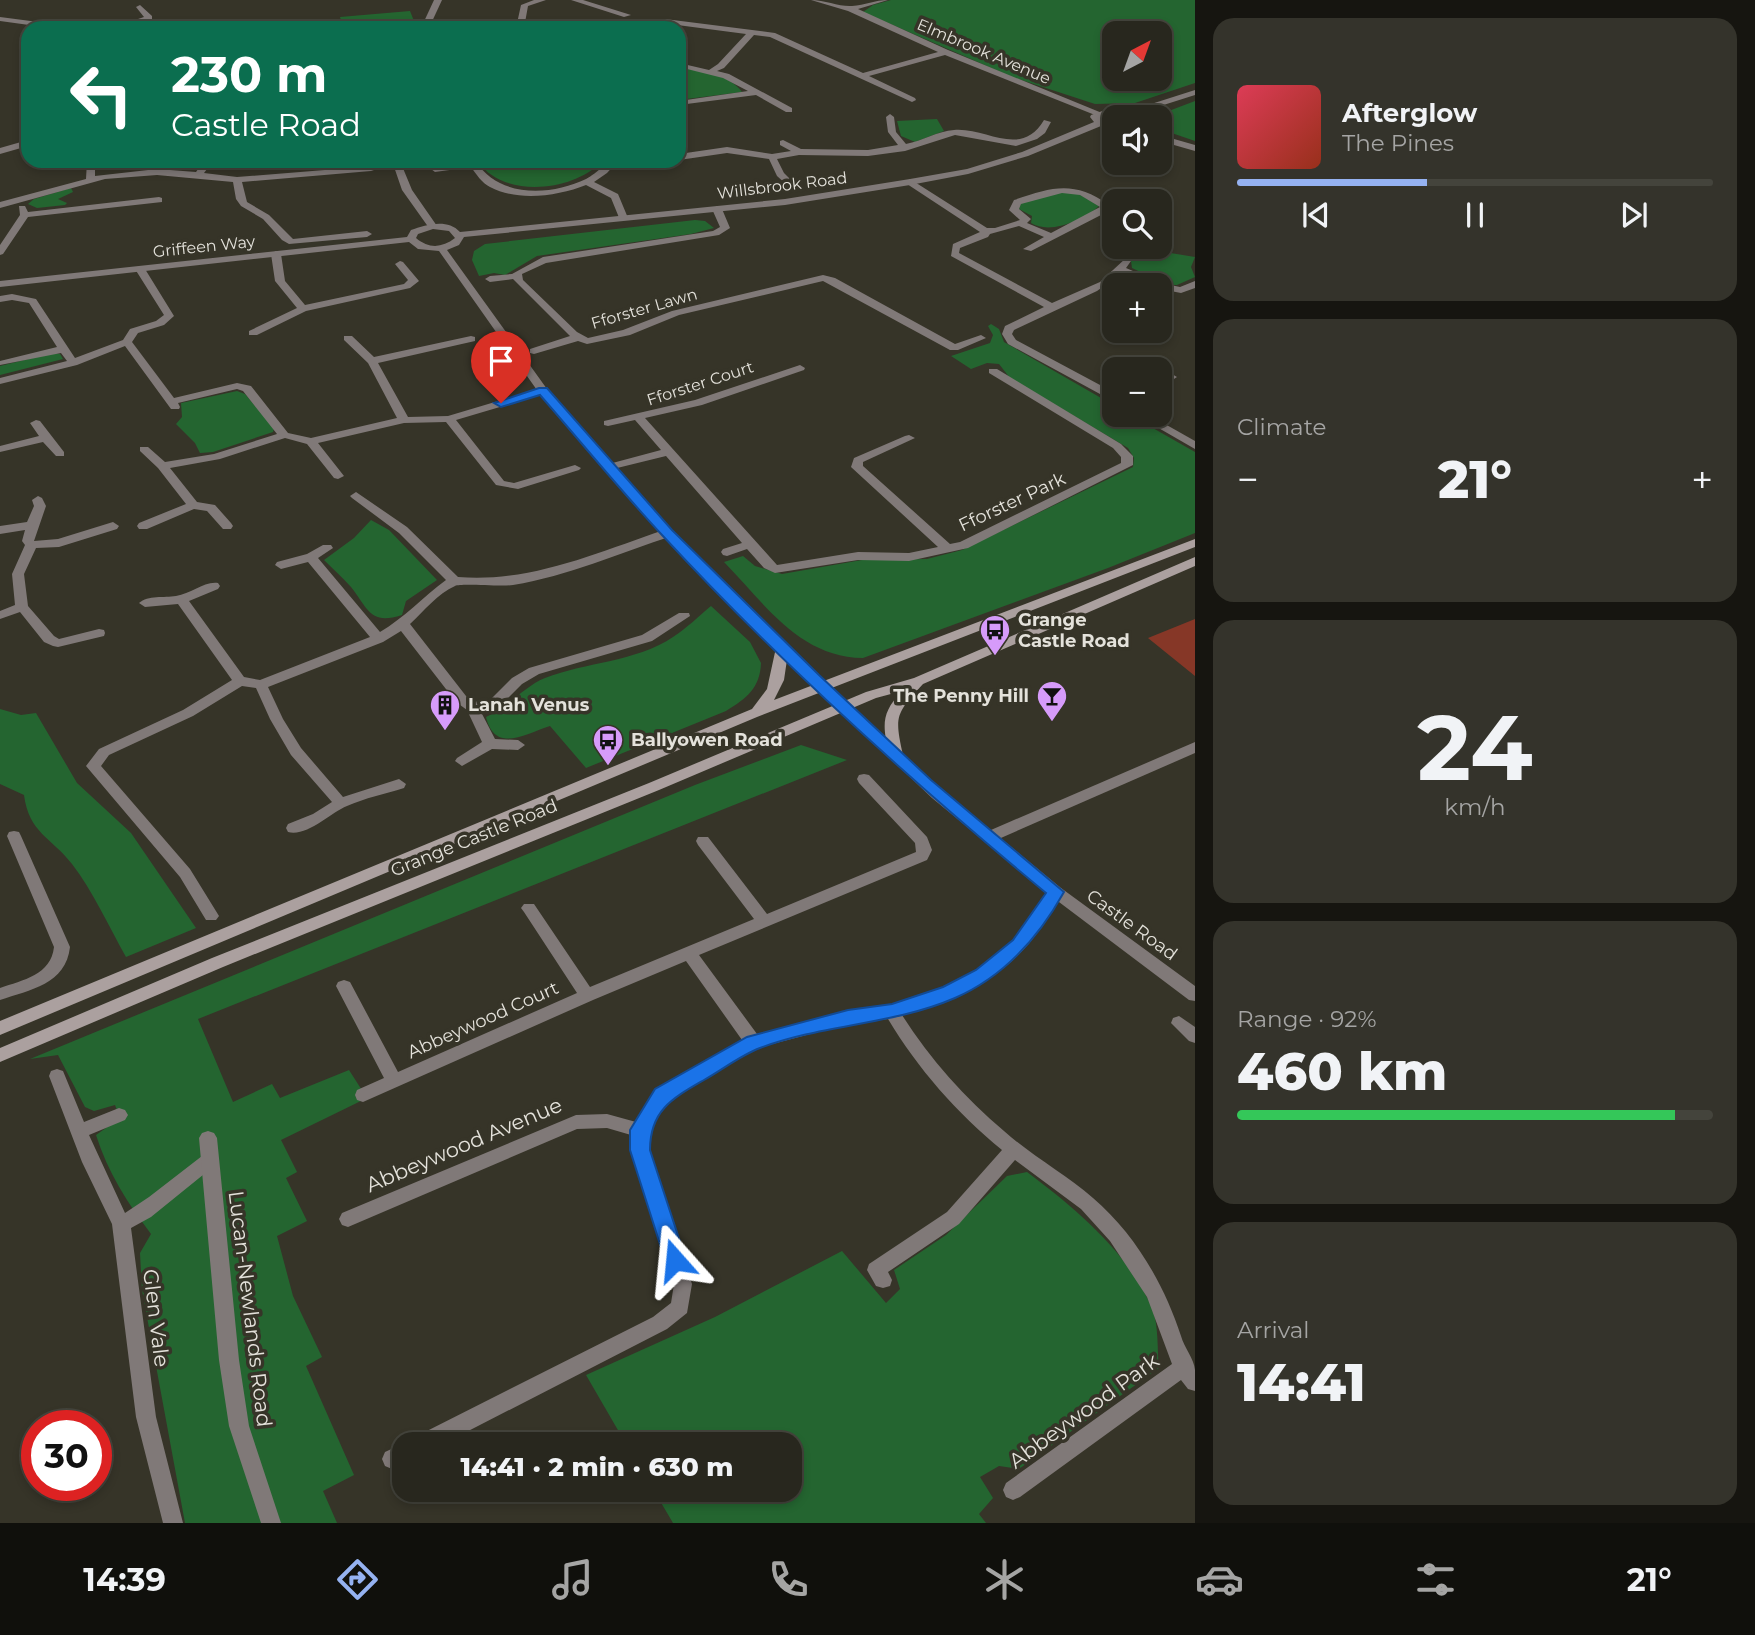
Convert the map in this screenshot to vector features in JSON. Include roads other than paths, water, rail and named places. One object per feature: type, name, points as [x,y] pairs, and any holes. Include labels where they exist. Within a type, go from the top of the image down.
[{"type":"main road","name":"Grange Castle Road","points":[[0,1028],[752,714],[1195,543]]},
{"type":"main road","name":"Grange Castle Road","points":[[0,1055],[164,982],[382,897],[844,707],[919,681],[1195,561]]},
{"type":"main road","points":[[752,714],[768,702],[780,672],[782,646]]},
{"type":"main road","points":[[896,755],[888,720],[895,704],[919,681]]},
{"type":"street","points":[[428,21],[438,0]]},
{"type":"street","points":[[522,21],[526,1],[542,0]]},
{"type":"street","points":[[575,0],[627,15]]},
{"type":"street","name":"Elmbrook Avenue","points":[[815,0],[855,11],[1099,118]]},
{"type":"street","points":[[855,11],[884,0]]},
{"type":"street","points":[[139,21],[149,18],[140,7]]},
{"type":"street","points":[[0,19],[21,22]]},
{"type":"street","points":[[686,24],[783,39],[912,100]]},
{"type":"street","points":[[712,71],[752,32]]},
{"type":"street","points":[[862,76],[945,52]]},
{"type":"street","points":[[686,66],[712,71],[789,110]]},
{"type":"street","points":[[1158,105],[1195,92]]},
{"type":"street","points":[[686,102],[755,93]]},
{"type":"street","points":[[890,117],[892,132],[905,148]]},
{"type":"street","name":"Willsbrook Road","points":[[459,234],[717,209],[910,182],[968,171],[1025,154],[1099,118]]},
{"type":"street","points":[[686,156],[727,150],[772,157],[799,152],[868,153],[905,148],[954,132],[1016,143],[1034,137],[1047,122]]},
{"type":"street","points":[[1172,141],[1195,148]]},
{"type":"street","points":[[783,143],[799,152]]},
{"type":"street","points":[[0,151],[21,145]]},
{"type":"street","points":[[772,157],[780,174],[795,189]]},
{"type":"street","points":[[90,179],[91,168]]},
{"type":"street","points":[[198,175],[204,168]]},
{"type":"street","points":[[0,205],[90,179],[157,172],[237,180],[371,168]]},
{"type":"street","points":[[399,168],[407,190],[432,226]]},
{"type":"street","points":[[435,169],[440,168]]},
{"type":"street","points":[[477,168],[491,184],[506,189],[547,190],[587,182],[605,168]]},
{"type":"street","points":[[237,180],[238,198],[245,207],[274,223],[285,240],[292,242],[367,234]]},
{"type":"street","points":[[587,182],[615,196],[623,218]]},
{"type":"street","points":[[910,182],[985,231],[996,231],[1027,219],[1014,210],[1017,202],[1059,188],[1076,190],[1105,207],[1028,249]]},
{"type":"street","points":[[70,198],[78,209]]},
{"type":"street","points":[[0,252],[25,215],[159,200]]},
{"type":"street","points":[[18,201],[25,215]]},
{"type":"street","points":[[490,279],[517,276],[529,265],[543,260],[716,233],[725,228],[717,209]]},
{"type":"street","points":[[1019,223],[1052,237]]},
{"type":"street","points":[[432,226],[446,227],[459,234],[454,244],[441,248],[425,248],[411,239],[418,229],[432,226]]},
{"type":"street","points":[[985,231],[985,235],[956,246],[954,254],[1052,307]]},
{"type":"street","name":"Griffeen Way","points":[[0,284],[411,239]]},
{"type":"street","name":"Castle Road","points":[[441,248],[543,391],[668,533],[782,646],[925,784],[1056,892],[1195,995]]},
{"type":"street","points":[[276,254],[281,281],[303,309]]},
{"type":"street","points":[[253,333],[303,309],[407,286],[414,281],[400,264]]},
{"type":"street","points":[[1114,273],[1124,266],[1136,273]]},
{"type":"street","points":[[0,381],[73,363],[127,342],[134,331],[160,323],[169,316],[140,269]]},
{"type":"street","name":"Fforster Lawn","points":[[517,276],[518,281],[579,337],[587,341],[603,340],[676,313],[823,278],[832,280],[954,348],[981,338]]},
{"type":"street","points":[[1102,282],[1086,293],[1009,328],[1007,334],[1012,342],[1102,391]]},
{"type":"street","points":[[1172,288],[1181,290],[1195,284]]},
{"type":"street","points":[[0,299],[12,297],[33,301],[73,363]]},
{"type":"street","points":[[534,351],[579,337]]},
{"type":"street","points":[[348,338],[372,361],[404,420]]},
{"type":"street","points":[[372,361],[471,339]]},
{"type":"street","points":[[127,342],[174,404],[237,386],[247,388],[284,435]]},
{"type":"street","points":[[4,363],[63,349]]},
{"type":"street","name":"Fforster Court","points":[[608,423],[639,418],[698,402],[800,368]]},
{"type":"street","name":"Fforster Park","points":[[639,418],[768,565],[783,569],[845,558],[909,557],[964,545],[1127,465],[1127,456],[1117,446],[993,371]]},
{"type":"street","points":[[162,466],[216,457],[284,435],[311,441],[404,420],[449,419],[543,391]]},
{"type":"street","points":[[449,419],[500,483],[514,487],[575,468]]},
{"type":"street","points":[[36,422],[60,454]]},
{"type":"street","points":[[1163,427],[1195,446]]},
{"type":"street","points":[[0,449],[46,438]]},
{"type":"street","points":[[909,438],[871,452],[858,460],[857,467],[948,549]]},
{"type":"street","points":[[311,441],[338,477]]},
{"type":"street","points":[[144,449],[162,466],[193,505]]},
{"type":"street","points":[[609,467],[668,452]]},
{"type":"street","points":[[356,496],[403,530],[454,581]]},
{"type":"street","points":[[31,545],[28,541],[40,506],[38,500]]},
{"type":"street","points":[[143,526],[193,505],[211,508],[227,526]]},
{"type":"street","points":[[0,530],[32,525]]},
{"type":"street","points":[[31,545],[59,543],[113,526]]},
{"type":"street","points":[[211,916],[185,873],[93,766],[104,752],[188,713],[240,681],[261,685],[378,639],[403,624],[435,594],[454,581],[512,581],[552,572],[668,533]]},
{"type":"street","points":[[727,552],[750,544]]},
{"type":"street","points":[[31,545],[18,574],[22,607],[49,639],[58,643],[99,633]]},
{"type":"street","points":[[281,565],[311,557],[327,548]]},
{"type":"street","points":[[311,557],[378,639]]},
{"type":"street","points":[[145,603],[181,600],[215,586]]},
{"type":"street","points":[[181,600],[240,681]]},
{"type":"street","points":[[0,615],[22,607]]},
{"type":"street","points":[[472,707],[495,703],[517,681],[534,671],[646,638],[684,616]]},
{"type":"street","points":[[403,624],[461,699],[472,707],[490,744]]},
{"type":"street","points":[[261,685],[267,701],[308,767],[334,793],[340,803]]},
{"type":"street","points":[[462,761],[490,744],[518,745]]},
{"type":"street","points":[[989,837],[1195,747]]},
{"type":"street","name":"Abbeywood Court","points":[[363,1095],[587,995],[922,856],[922,841],[864,779]]},
{"type":"street","points":[[293,828],[318,818],[340,803],[399,784]]},
{"type":"street","points":[[0,994],[53,973],[63,959],[62,947],[14,836]]},
{"type":"street","points":[[703,841],[765,923]]},
{"type":"street","points":[[446,1432],[660,1323],[680,1307],[682,1284],[640,1150],[640,1130],[661,1095],[753,1042],[848,1017],[892,1012],[949,993],[983,975],[1019,945],[1056,892]]},
{"type":"street","name":"Abbeywood Court","points":[[529,908],[587,995]]},
{"type":"street","points":[[690,954],[753,1042]]},
{"type":"street","name":"Abbeywood Court","points":[[344,986],[394,1080]]},
{"type":"street","points":[[892,1012],[932,1067],[1013,1150],[1070,1187],[1108,1224],[1139,1265],[1159,1300],[1188,1375]]},
{"type":"street","points":[[1179,1023],[1195,1036]]},
{"type":"street","name":"Glen Vale","points":[[57,1076],[121,1224],[146,1417],[173,1523]]},
{"type":"street","points":[[80,1131],[119,1115]]},
{"type":"street","name":"Abbeywood Avenue","points":[[348,1219],[576,1122],[607,1121],[640,1130]]},
{"type":"street","name":"Lucan-Newlands Road","points":[[208,1138],[208,1161],[239,1426],[271,1523]]},
{"type":"street","points":[[883,1280],[876,1270],[953,1218],[1013,1150]]},
{"type":"street","points":[[121,1224],[170,1194],[187,1174],[208,1161]]},
{"type":"street","name":"Abbeywood Park","points":[[1013,1490],[1188,1375]]},
{"type":"place","name":"Grange Castle Road","points":[[995,657]]},
{"type":"place","name":"The Penny Hill","points":[[1052,723]]},
{"type":"place","name":"Lanah Venus","points":[[445,732]]},
{"type":"place","name":"Ballyowen Road","points":[[608,767]]}]
